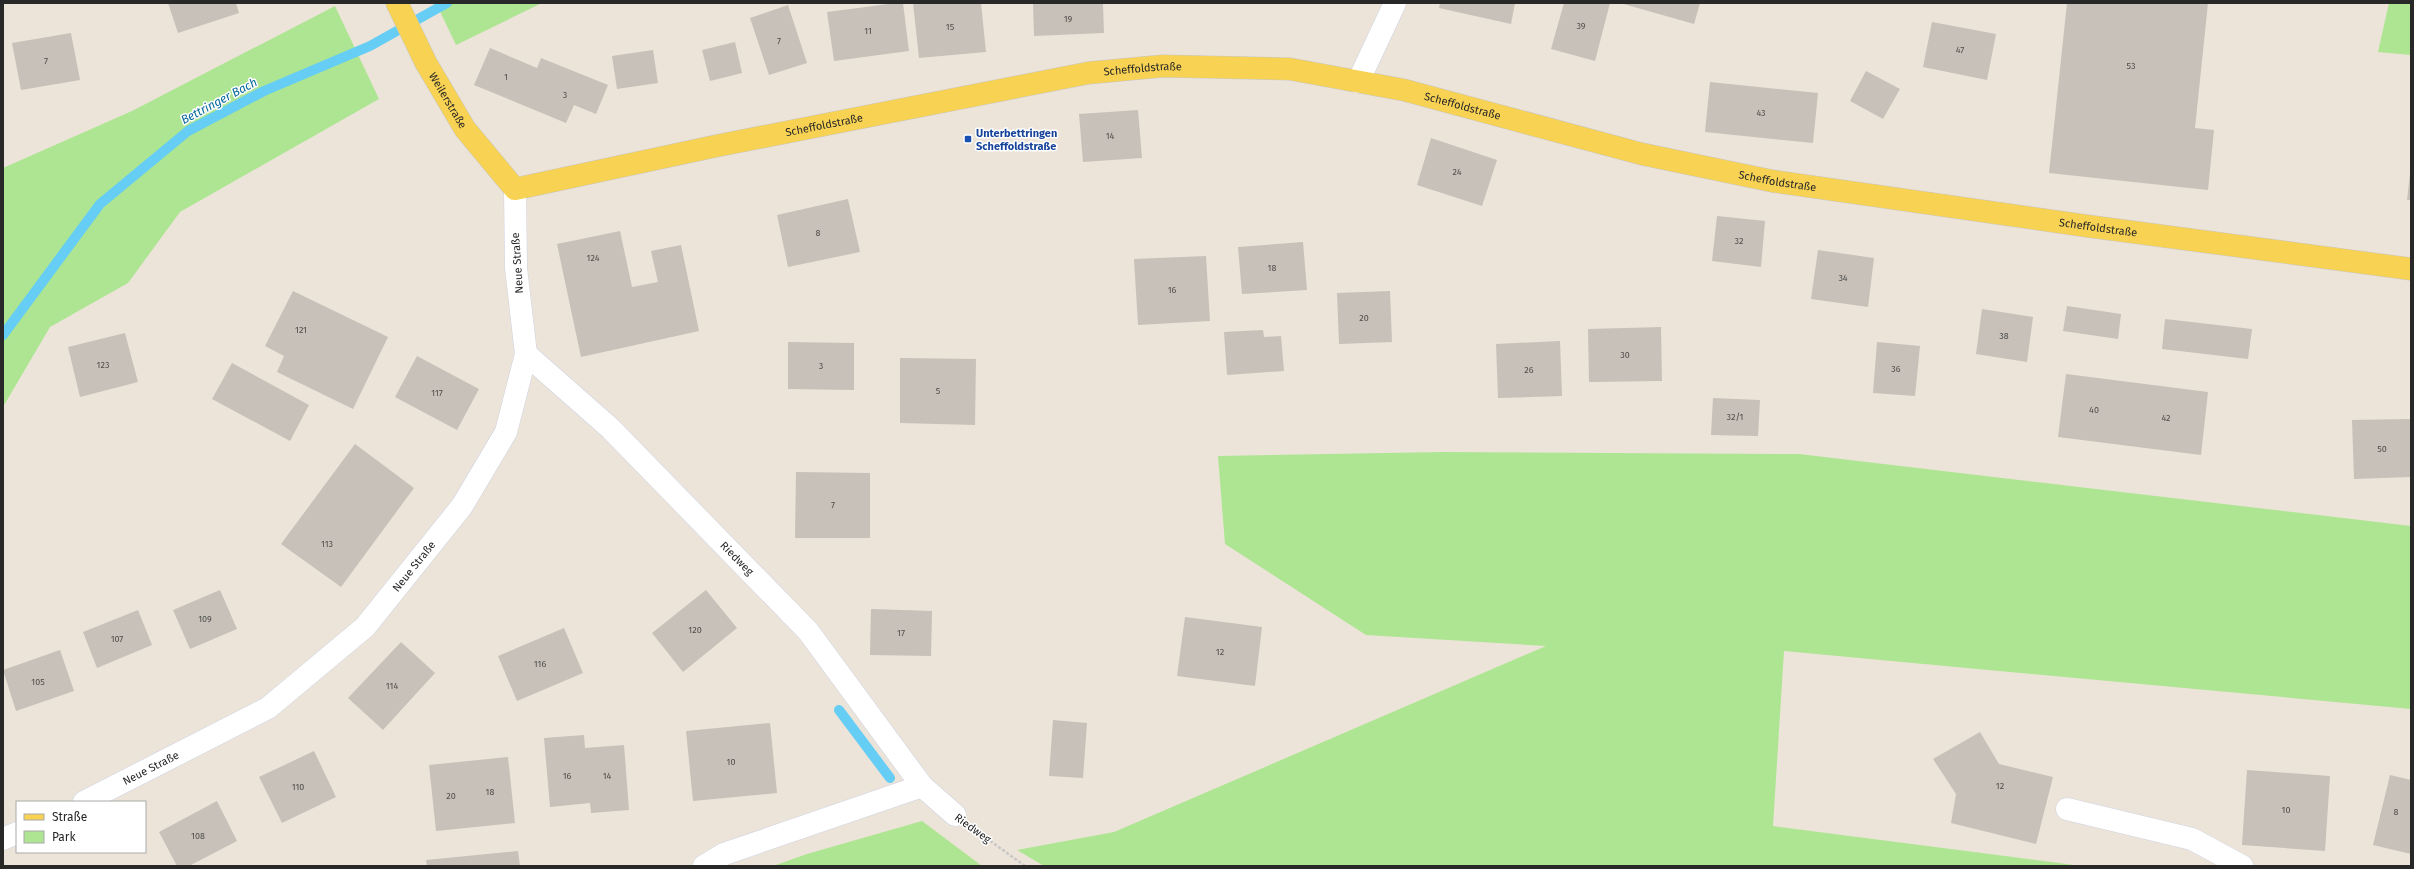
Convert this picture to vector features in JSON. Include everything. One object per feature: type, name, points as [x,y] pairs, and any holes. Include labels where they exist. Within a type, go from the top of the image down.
[{"type":"main road","name":"Weilerstraße","points":[[397,3],[426,63],[466,129],[514,189]]},
{"type":"main road","name":"Scheffoldstraße","points":[[514,189],[723,144],[1088,73],[1163,66],[1290,69],[1404,90],[1642,154],[1772,181],[2087,226],[2411,269]]},
{"type":"street","points":[[1358,82],[1395,3]]},
{"type":"street","name":"Neue Straße","points":[[86,801],[268,708],[365,626],[462,506],[506,432],[526,354],[516,268],[514,189]]},
{"type":"street","name":"Riedweg","points":[[526,354],[610,428],[808,631],[922,786],[955,815]]},
{"type":"street","points":[[704,866],[724,854],[922,786]]},
{"type":"street","points":[[2067,809],[2192,839],[2242,866]]},
{"type":"street","points":[[3,839],[16,833]]},
{"type":"path","name":"Riedweg","points":[[955,815],[1025,866]]},
{"type":"green space","points":[[436,3],[542,3],[456,45]]},
{"type":"green space","points":[[2389,3],[2411,3],[2411,55],[2378,52]]},
{"type":"green space","points":[[335,6],[379,99],[180,212],[128,283],[50,327],[3,407],[3,168],[132,111]]},
{"type":"green space","points":[[1443,452],[1799,454],[2411,526],[2411,709],[1784,651],[1773,826],[2082,866],[1044,866],[1017,850],[1114,832],[1546,646],[1366,635],[1225,544],[1218,456]]},
{"type":"green space","points":[[922,821],[982,866],[773,866],[807,854]]},
{"type":"building","points":[[168,3],[236,3],[239,13],[178,33]]},
{"type":"building","points":[[903,3],[909,51],[834,61],[827,12]]},
{"type":"building","points":[[913,3],[981,3],[986,52],[919,58]]},
{"type":"building","points":[[1033,3],[1103,4],[1104,33],[1034,36]]},
{"type":"building","points":[[1440,3],[1515,3],[1511,24],[1439,8]]},
{"type":"building","points":[[1564,3],[1610,3],[1595,61],[1551,49]]},
{"type":"building","points":[[1620,3],[1700,3],[1694,24]]},
{"type":"building","points":[[2067,3],[2208,3],[2195,128],[2214,130],[2208,190],[2049,173]]},
{"type":"building","points":[[788,5],[807,63],[769,75],[750,18]]},
{"type":"building","points":[[1932,22],[1996,34],[1987,80],[1923,67]]},
{"type":"building","points":[[71,33],[80,80],[21,90],[12,43]]},
{"type":"building","points":[[735,42],[742,73],[710,81],[702,50]]},
{"type":"building","points":[[490,48],[537,68],[541,58],[608,85],[596,114],[574,105],[566,123],[474,85]]},
{"type":"building","points":[[653,50],[658,83],[617,89],[612,56]]},
{"type":"building","points":[[1866,71],[1900,89],[1883,119],[1850,101]]},
{"type":"building","points":[[1710,82],[1818,93],[1813,143],[1705,132]]},
{"type":"building","points":[[1138,110],[1142,158],[1083,162],[1079,114]]},
{"type":"building","points":[[1431,138],[1497,160],[1482,206],[1417,185]]},
{"type":"building","points":[[2410,174],[2411,200],[2407,200]]},
{"type":"building","points":[[848,199],[860,252],[788,267],[777,215]]},
{"type":"building","points":[[1717,216],[1765,221],[1761,267],[1712,261]]},
{"type":"building","points":[[620,231],[632,287],[658,282],[651,251],[681,245],[699,331],[581,357],[557,244]]},
{"type":"building","points":[[1303,242],[1307,290],[1242,294],[1238,247]]},
{"type":"building","points":[[1818,250],[1874,258],[1868,307],[1811,299]]},
{"type":"building","points":[[1206,256],[1210,321],[1138,325],[1134,259]]},
{"type":"building","points":[[293,291],[388,337],[353,409],[277,372],[284,356],[265,346]]},
{"type":"building","points":[[1390,291],[1392,342],[1339,344],[1337,293]]},
{"type":"building","points":[[2067,306],[2121,314],[2118,339],[2063,331]]},
{"type":"building","points":[[1982,309],[2033,317],[2027,362],[1976,354]]},
{"type":"building","points":[[2165,319],[2252,329],[2248,359],[2162,349]]},
{"type":"building","points":[[1661,327],[1662,381],[1589,382],[1588,329]]},
{"type":"building","points":[[1263,330],[1264,337],[1281,336],[1284,371],[1227,375],[1224,332]]},
{"type":"building","points":[[125,333],[138,382],[80,397],[68,347]]},
{"type":"building","points":[[1560,341],[1562,396],[1498,398],[1496,344]]},
{"type":"building","points":[[788,342],[854,343],[854,390],[788,389]]},
{"type":"building","points":[[1877,342],[1920,346],[1915,396],[1873,393]]},
{"type":"building","points":[[417,356],[479,389],[457,430],[395,397]]},
{"type":"building","points":[[900,358],[976,359],[975,425],[900,423]]},
{"type":"building","points":[[232,363],[309,405],[290,441],[212,399]]},
{"type":"building","points":[[2066,374],[2208,392],[2201,455],[2058,437]]},
{"type":"building","points":[[1713,398],[1760,400],[1758,436],[1711,435]]},
{"type":"building","points":[[2411,419],[2411,477],[2354,479],[2352,420]]},
{"type":"building","points":[[355,444],[414,488],[341,587],[281,544]]},
{"type":"building","points":[[796,472],[870,473],[870,538],[795,538]]},
{"type":"building","points":[[220,590],[237,629],[190,649],[173,610]]},
{"type":"building","points":[[706,590],[737,628],[683,672],[652,633]]},
{"type":"building","points":[[871,609],[932,611],[931,656],[870,655]]},
{"type":"building","points":[[138,610],[152,645],[97,668],[83,632]]},
{"type":"building","points":[[1185,617],[1262,627],[1255,686],[1177,676]]},
{"type":"building","points":[[564,628],[583,673],[517,701],[498,656]]},
{"type":"building","points":[[401,642],[435,673],[383,730],[348,698]]},
{"type":"building","points":[[60,650],[74,691],[16,711],[3,670]]},
{"type":"building","points":[[1053,720],[1087,723],[1083,778],[1049,776]]},
{"type":"building","points":[[770,723],[777,793],[693,801],[686,731]]},
{"type":"building","points":[[1980,732],[1999,764],[2053,777],[2036,844],[1951,823],[1956,794],[1933,759]]},
{"type":"building","points":[[584,735],[585,748],[624,745],[629,810],[591,813],[590,803],[550,807],[544,738]]},
{"type":"building","points":[[314,751],[336,797],[282,823],[259,777]]},
{"type":"building","points":[[508,757],[515,823],[436,831],[429,765]]},
{"type":"building","points":[[2247,770],[2330,776],[2325,851],[2242,845]]},
{"type":"building","points":[[2390,775],[2411,780],[2411,854],[2373,845]]},
{"type":"building","points":[[217,801],[237,841],[189,866],[177,866],[159,832]]},
{"type":"building","points":[[518,851],[520,866],[427,866],[426,860]]},
{"type":"waterway","name":"Bettringer Bach","points":[[3,335],[100,204],[188,131],[264,91],[370,46],[447,3]]},
{"type":"waterway","points":[[839,710],[890,778]]},
{"type":"place","name":"Unterbettringen Scheffoldstraße","points":[[968,139]]}]
